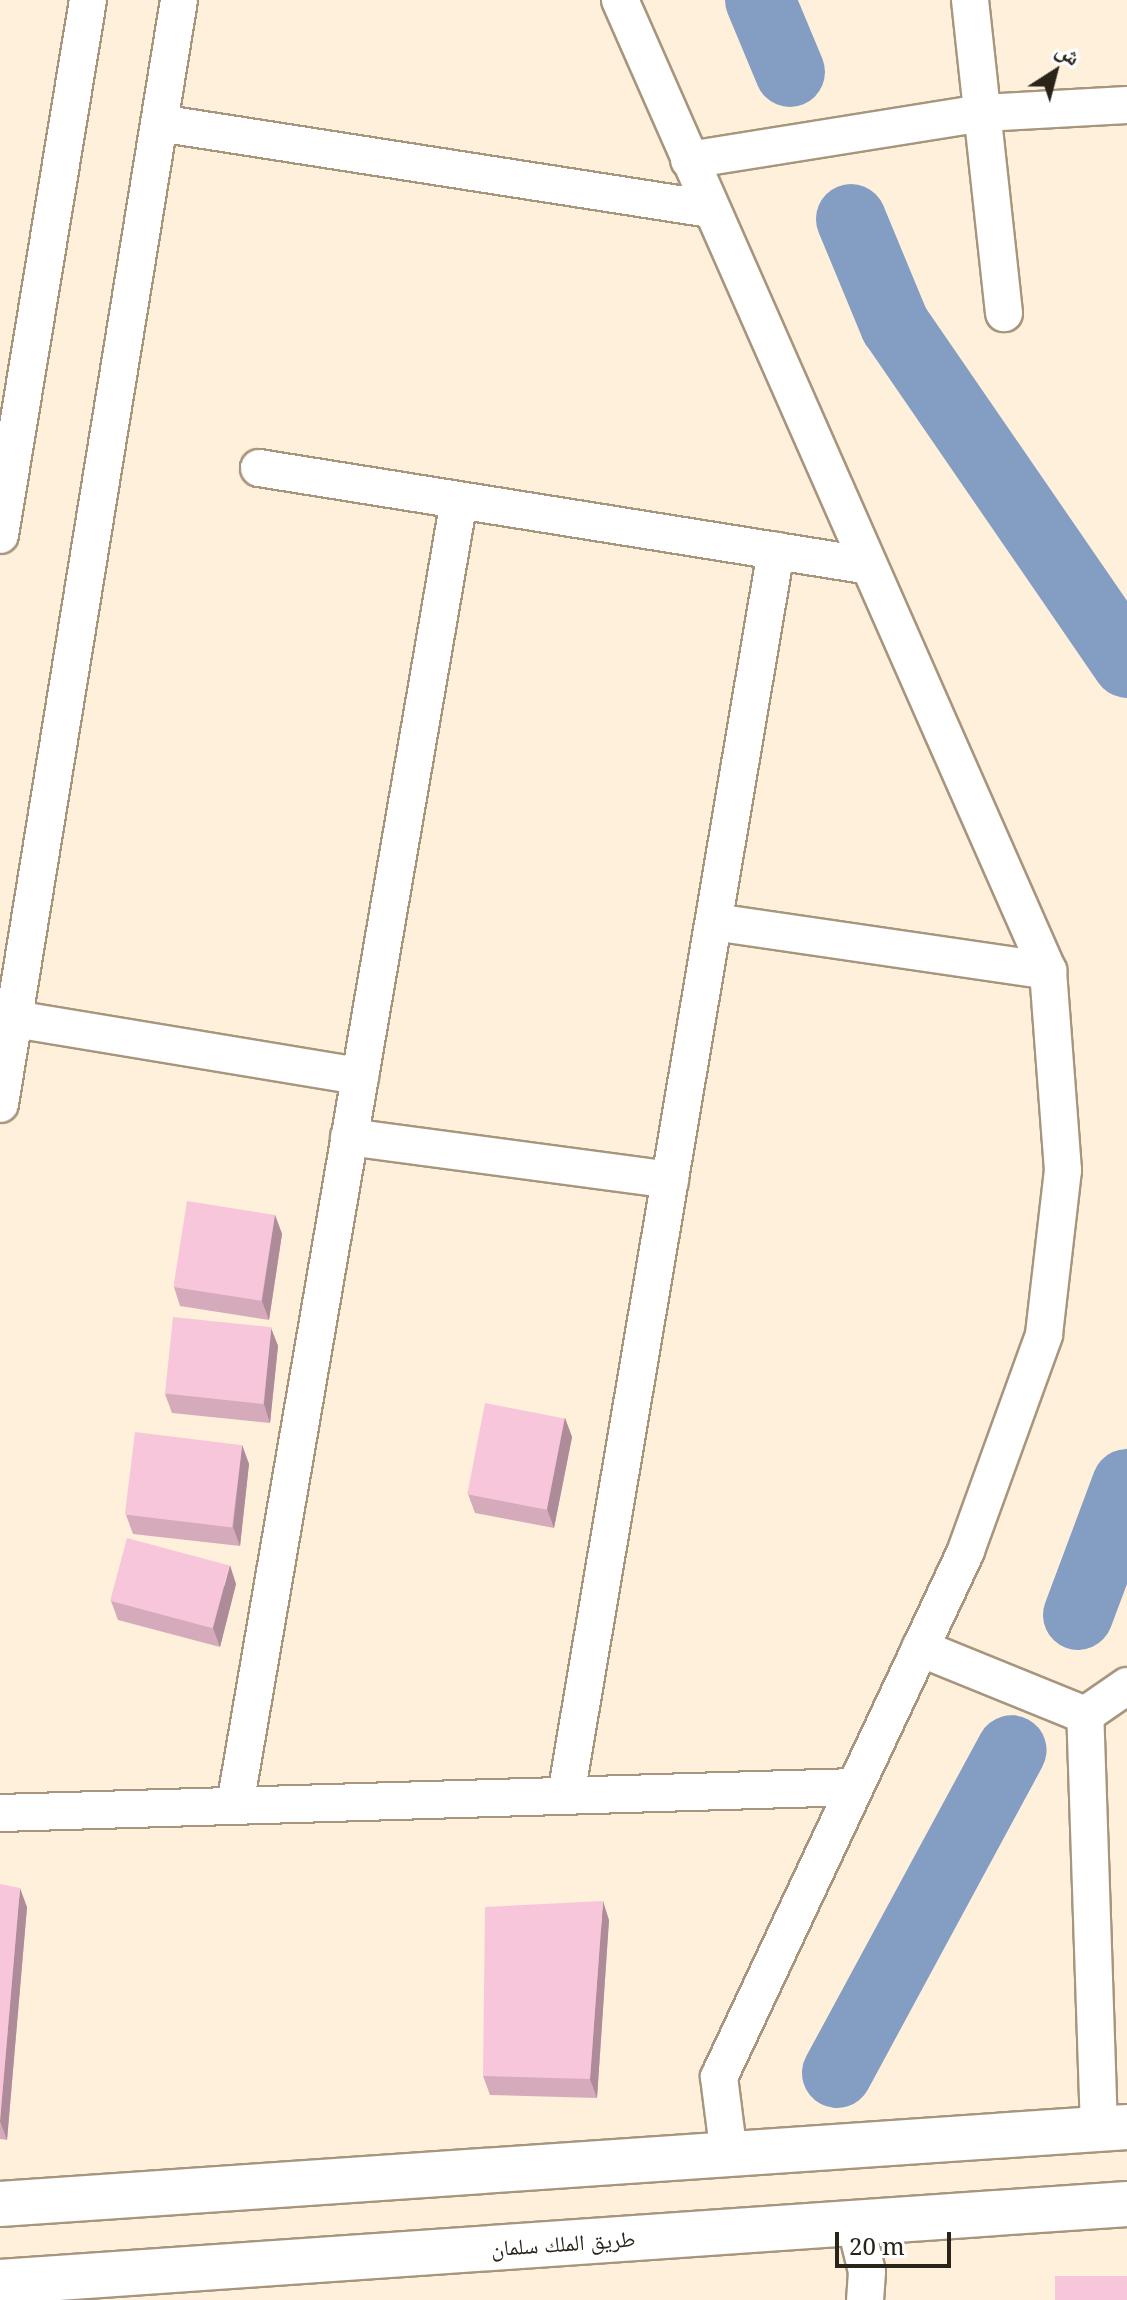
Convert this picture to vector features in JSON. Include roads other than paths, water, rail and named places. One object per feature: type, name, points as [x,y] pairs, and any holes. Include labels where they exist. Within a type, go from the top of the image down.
[{"type":"main road","points":[[0,2204],[1113,2128]]},
{"type":"main road","name":"طريق الملك سلمان","points":[[0,2282],[1127,2204]]},
{"type":"street","points":[[0,535],[12,385],[88,0]]},
{"type":"street","points":[[0,1104],[179,0]]},
{"type":"street","points":[[620,0],[864,565],[1048,971],[1063,1170],[1044,1335],[966,1551],[719,2077],[729,2155]]},
{"type":"street","points":[[970,0],[1004,313]]},
{"type":"street","points":[[689,160],[983,113],[1127,105]]},
{"type":"street","points":[[159,123],[710,209]]},
{"type":"street","points":[[259,468],[864,565]]},
{"type":"street","points":[[235,1805],[459,500]]},
{"type":"street","points":[[566,1795],[776,551]]},
{"type":"street","points":[[714,922],[1048,971]]},
{"type":"street","points":[[14,1019],[360,1076]]},
{"type":"street","points":[[349,1137],[670,1180]]},
{"type":"street","points":[[920,1648],[1085,1715]]},
{"type":"street","points":[[1085,1715],[1127,1686]]},
{"type":"street","points":[[1085,1715],[1113,2128]]},
{"type":"street","points":[[0,1813],[854,1787]]},
{"type":"street","points":[[855,2223],[867,2272],[865,2300]]},
{"type":"waterway","points":[[760,0],[790,72]]},
{"type":"waterway","points":[[851,219],[895,325],[1127,663]]},
{"type":"waterway","points":[[1078,1615],[1127,1484]]},
{"type":"waterway","points":[[837,2073],[1012,1750]]}]
